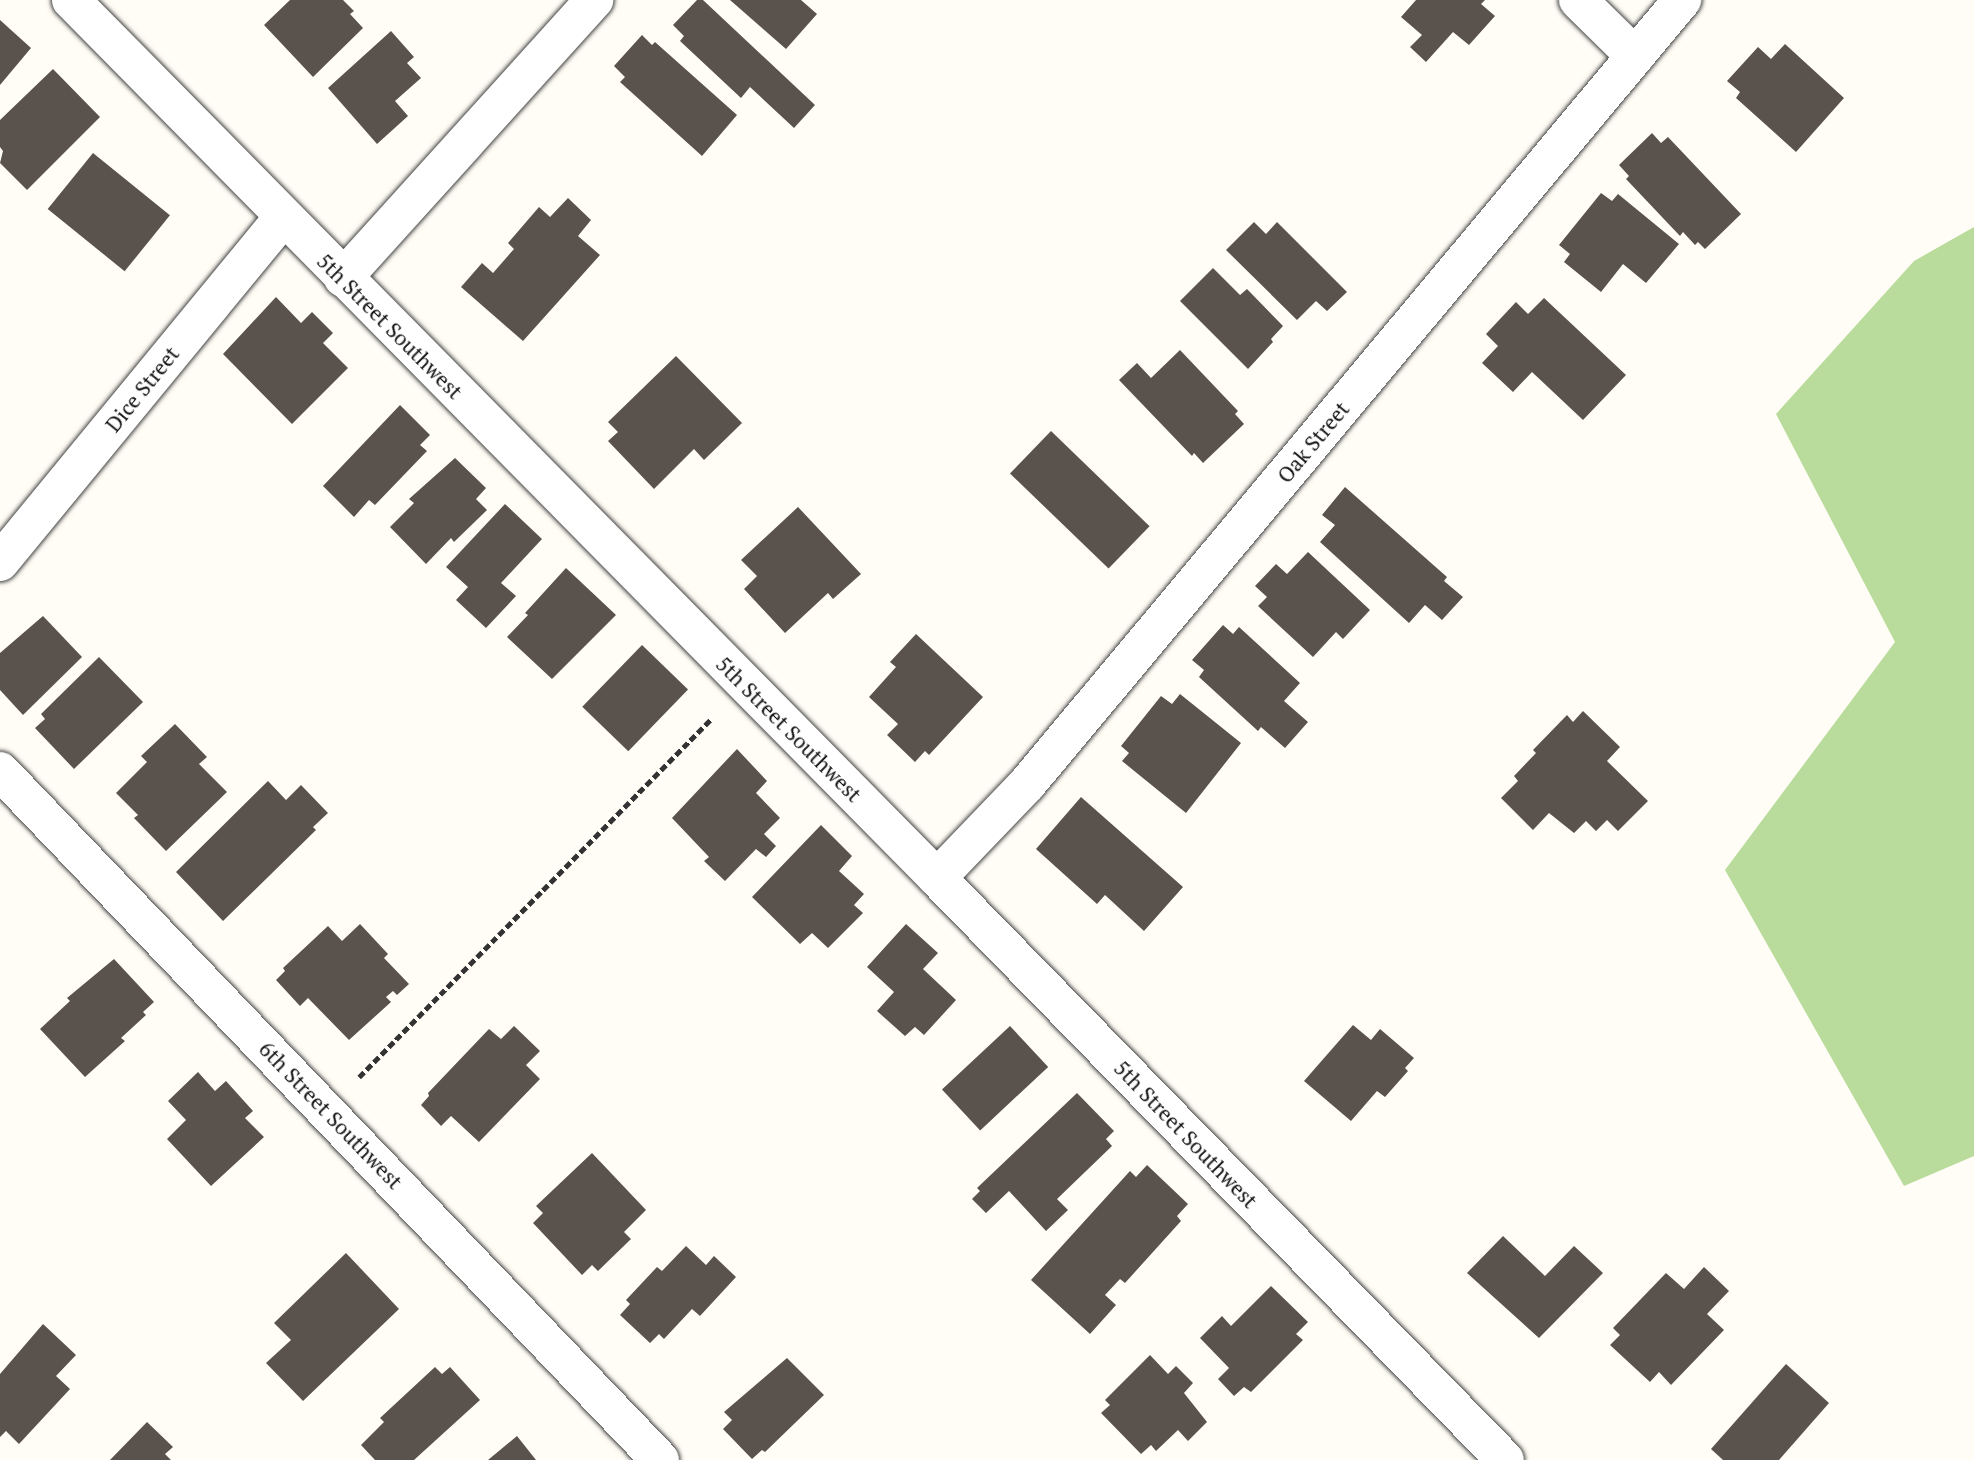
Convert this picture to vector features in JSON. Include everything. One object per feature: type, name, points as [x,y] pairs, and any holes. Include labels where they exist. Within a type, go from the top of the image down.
[{"type":"street","name":"5th Street Southwest","points":[[71,0],[937,878],[1504,1460]]},
{"type":"street","points":[[343,278],[594,0]]},
{"type":"street","points":[[1578,0],[1635,56]]},
{"type":"street","name":"Oak Street","points":[[937,878],[1027,784],[1682,0]]},
{"type":"street","name":"Dice Street","points":[[0,562],[283,217]]},
{"type":"street","name":"6th Street Southwest","points":[[0,771],[660,1460]]},
{"type":"path","points":[[352,1084],[715,716]]},
{"type":"green space","points":[[1974,227],[1974,1156],[1904,1186],[1725,870],[1895,642],[1776,414],[1914,261]]},
{"type":"building","points":[[290,0],[343,0],[354,11],[350,14],[363,28],[313,77],[264,25]]},
{"type":"building","points":[[697,0],[703,0],[815,105],[794,128],[750,87],[741,98],[680,41],[684,36],[673,25]]},
{"type":"building","points":[[730,0],[801,0],[817,14],[786,49]]},
{"type":"building","points":[[1416,0],[1485,0],[1481,4],[1495,16],[1469,45],[1453,32],[1426,62],[1410,47],[1422,35],[1401,17]]},
{"type":"building","points":[[0,20],[31,48],[0,85]]},
{"type":"building","points":[[391,31],[414,57],[407,63],[421,78],[395,101],[408,116],[377,144],[328,88]]},
{"type":"building","points":[[642,35],[652,45],[655,42],[737,115],[702,156],[620,82],[625,77],[614,66]]},
{"type":"building","points":[[1785,44],[1844,98],[1796,152],[1736,98],[1740,92],[1727,81],[1758,47],[1771,59]]},
{"type":"building","points":[[53,69],[100,117],[27,190],[0,163],[3,151],[0,147],[0,120]]},
{"type":"building","points":[[1652,133],[1661,143],[1668,137],[1741,214],[1705,249],[1698,242],[1695,245],[1683,232],[1680,236],[1626,179],[1629,176],[1619,165]]},
{"type":"building","points":[[93,153],[170,215],[125,271],[48,209]]},
{"type":"building","points":[[1601,193],[1612,201],[1618,194],[1679,244],[1646,283],[1623,264],[1601,292],[1564,262],[1570,254],[1559,245]]},
{"type":"building","points":[[568,198],[591,220],[578,236],[600,255],[523,341],[461,287],[482,263],[493,273],[514,249],[508,243],[539,207],[550,217]]},
{"type":"building","points":[[1254,222],[1266,234],[1277,222],[1347,292],[1327,311],[1316,301],[1297,320],[1226,250]]},
{"type":"building","points":[[1213,268],[1240,295],[1247,289],[1283,326],[1271,339],[1273,342],[1248,369],[1180,301]]},
{"type":"building","points":[[276,297],[301,323],[312,312],[333,333],[323,343],[348,368],[292,424],[223,354]]},
{"type":"building","points":[[1544,298],[1626,375],[1583,420],[1532,372],[1513,392],[1482,363],[1498,346],[1486,334],[1516,302],[1528,314]]},
{"type":"building","points":[[1180,350],[1238,411],[1235,414],[1244,424],[1203,463],[1194,453],[1192,456],[1119,380],[1137,363],[1151,378]]},
{"type":"building","points":[[676,356],[742,423],[704,460],[694,449],[654,489],[608,441],[618,432],[608,422]]},
{"type":"building","points":[[400,405],[430,435],[420,445],[427,451],[375,505],[369,500],[354,517],[323,486]]},
{"type":"building","points":[[1051,431],[1150,526],[1109,569],[1010,473]]},
{"type":"building","points":[[455,458],[486,488],[476,499],[487,510],[454,542],[451,538],[426,564],[390,527],[414,503],[409,499]]},
{"type":"building","points":[[1345,487],[1447,577],[1444,581],[1463,597],[1442,620],[1425,605],[1409,623],[1320,542],[1335,525],[1322,515]]},
{"type":"building","points":[[505,504],[542,539],[501,583],[516,596],[486,628],[456,600],[468,587],[446,567]]},
{"type":"building","points":[[798,507],[861,574],[833,599],[828,593],[785,633],[744,589],[757,576],[741,560]]},
{"type":"building","points":[[1308,552],[1370,610],[1343,639],[1336,632],[1313,657],[1258,606],[1267,597],[1255,586],[1276,564],[1287,574]]},
{"type":"building","points":[[566,568],[616,615],[552,679],[507,637]]},
{"type":"building","points":[[43,616],[82,657],[23,715],[0,690],[0,653]]},
{"type":"building","points":[[1223,625],[1233,634],[1239,627],[1300,683],[1284,701],[1308,722],[1285,748],[1261,727],[1258,731],[1199,677],[1204,670],[1192,660]]},
{"type":"building","points":[[916,634],[983,697],[929,755],[925,751],[915,762],[887,735],[898,724],[869,697],[896,667],[890,662]]},
{"type":"building","points":[[642,645],[688,689],[628,751],[582,707]]},
{"type":"building","points":[[99,657],[143,702],[74,769],[35,728],[45,719],[41,714]]},
{"type":"building","points":[[1180,694],[1241,743],[1186,813],[1122,761],[1129,753],[1121,746],[1161,696],[1172,704]]},
{"type":"building","points":[[1583,711],[1620,747],[1607,761],[1648,801],[1618,831],[1607,820],[1596,831],[1586,821],[1574,833],[1549,813],[1533,830],[1501,798],[1518,781],[1514,776],[1536,753],[1533,750],[1567,715],[1573,722]]},
{"type":"building","points":[[175,724],[207,757],[199,764],[227,792],[166,851],[134,818],[138,815],[116,793],[147,762],[141,756]]},
{"type":"building","points":[[737,749],[767,781],[756,793],[780,818],[764,834],[776,846],[766,857],[756,849],[725,881],[704,861],[709,857],[672,818]]},
{"type":"building","points":[[268,781],[286,800],[301,785],[328,813],[313,827],[316,830],[223,921],[176,872]]},
{"type":"building","points":[[1081,797],[1183,887],[1144,931],[1105,895],[1097,904],[1036,849]]},
{"type":"building","points":[[821,825],[852,856],[839,871],[864,894],[854,905],[863,913],[828,948],[812,933],[800,944],[752,897]]},
{"type":"building","points":[[360,924],[388,954],[384,958],[409,984],[397,995],[393,991],[386,997],[391,1002],[349,1040],[308,998],[300,1006],[276,980],[285,971],[283,968],[328,926],[342,941]]},
{"type":"building","points":[[906,924],[938,953],[923,969],[956,1000],[924,1035],[915,1027],[905,1036],[877,1011],[894,992],[867,967]]},
{"type":"building","points":[[114,959],[154,1002],[143,1012],[146,1015],[121,1038],[125,1041],[85,1077],[40,1029],[70,1001],[67,998]]},
{"type":"building","points":[[1353,1025],[1371,1040],[1380,1029],[1414,1058],[1405,1068],[1408,1071],[1385,1097],[1377,1091],[1351,1121],[1304,1081]]},
{"type":"building","points":[[514,1026],[540,1051],[526,1065],[540,1079],[479,1142],[451,1116],[441,1126],[421,1105],[429,1096],[428,1093],[489,1029],[501,1039]]},
{"type":"building","points":[[1010,1026],[1048,1067],[980,1130],[942,1089]]},
{"type":"building","points":[[198,1072],[215,1091],[226,1081],[253,1111],[245,1118],[264,1137],[211,1186],[167,1139],[186,1120],[168,1101]]},
{"type":"building","points":[[1077,1093],[1114,1131],[1106,1139],[1112,1146],[1057,1199],[1068,1210],[1046,1231],[1009,1191],[986,1213],[972,1199],[980,1191],[977,1188]]},
{"type":"building","points":[[592,1153],[646,1210],[624,1232],[631,1239],[598,1271],[592,1265],[582,1275],[533,1223],[543,1213],[536,1206]]},
{"type":"building","points":[[1147,1165],[1188,1204],[1177,1216],[1181,1221],[1125,1283],[1120,1279],[1105,1295],[1116,1305],[1090,1334],[1031,1280],[1130,1171],[1136,1177]]},
{"type":"building","points":[[1503,1236],[1545,1276],[1574,1246],[1603,1273],[1539,1338],[1467,1273]]},
{"type":"building","points":[[686,1246],[706,1265],[714,1256],[736,1277],[700,1316],[692,1309],[664,1339],[659,1334],[650,1343],[620,1315],[630,1304],[626,1300],[657,1267],[662,1271]]},
{"type":"building","points":[[346,1253],[399,1309],[303,1401],[266,1363],[291,1340],[274,1323]]},
{"type":"building","points":[[1704,1267],[1729,1291],[1707,1314],[1724,1330],[1671,1385],[1659,1372],[1650,1382],[1610,1345],[1620,1335],[1613,1328],[1666,1273],[1684,1289]]},
{"type":"building","points":[[1271,1286],[1308,1322],[1296,1334],[1303,1340],[1251,1392],[1244,1387],[1234,1396],[1218,1379],[1229,1368],[1200,1338],[1222,1316],[1231,1326]]},
{"type":"building","points":[[43,1324],[76,1355],[56,1376],[70,1389],[19,1444],[6,1431],[0,1437],[0,1374]]},
{"type":"building","points":[[1150,1355],[1168,1374],[1176,1366],[1193,1383],[1184,1393],[1207,1422],[1188,1441],[1178,1430],[1156,1451],[1151,1445],[1141,1454],[1101,1413],[1110,1405],[1105,1400]]},
{"type":"building","points":[[787,1358],[824,1395],[765,1452],[762,1450],[752,1459],[723,1429],[732,1420],[724,1412]]},
{"type":"building","points":[[1786,1364],[1829,1403],[1779,1460],[1723,1460],[1711,1449]]},
{"type":"building","points":[[435,1367],[442,1374],[450,1367],[480,1400],[414,1460],[375,1460],[361,1445],[384,1422],[380,1418]]},
{"type":"building","points":[[147,1422],[173,1447],[165,1454],[171,1460],[110,1460]]},
{"type":"building","points":[[517,1436],[536,1460],[488,1460]]}]
